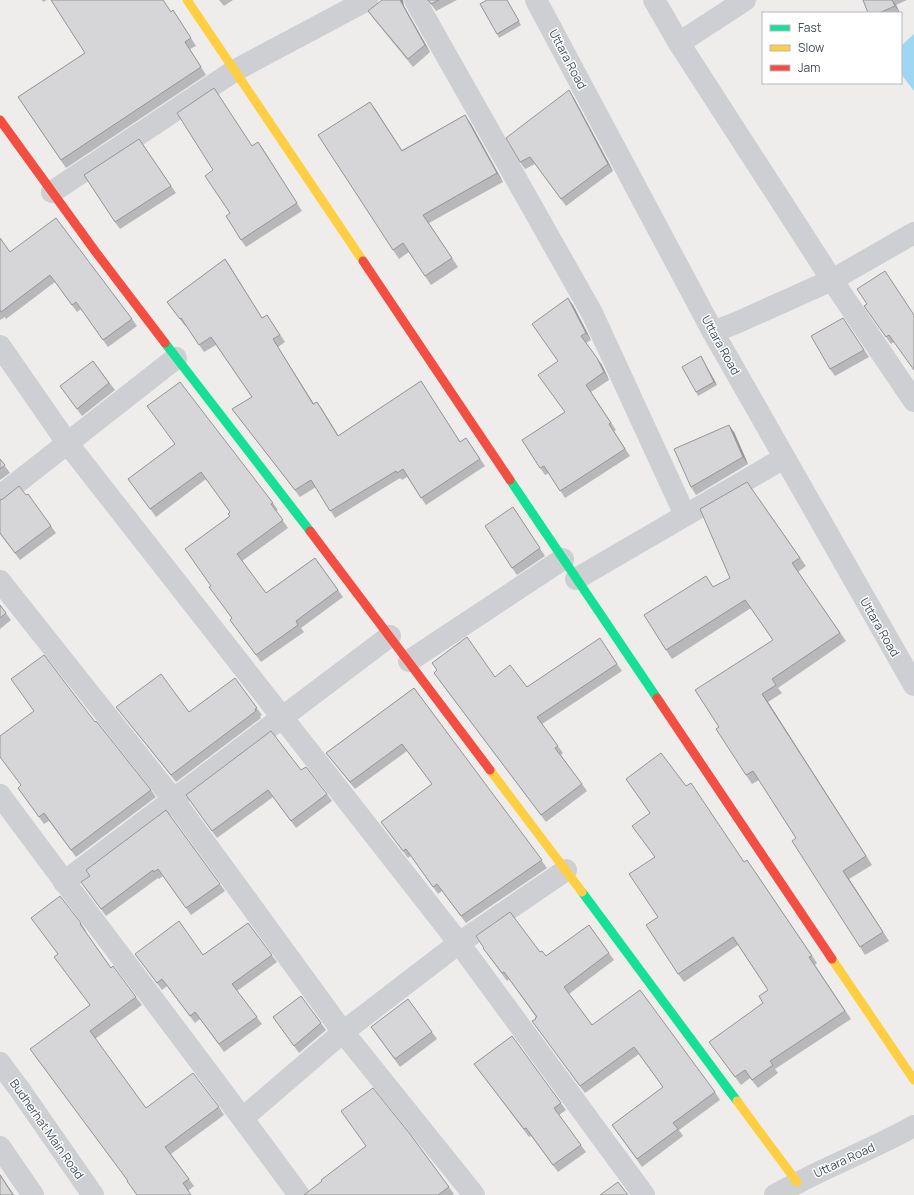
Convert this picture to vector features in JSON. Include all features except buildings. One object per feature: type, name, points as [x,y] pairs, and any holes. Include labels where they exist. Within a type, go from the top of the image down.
[{"type":"street","points":[[187,0],[914,1080]]},
{"type":"street","points":[[52,192],[234,71],[367,0]]},
{"type":"street","points":[[415,0],[592,313],[685,515]]},
{"type":"street","name":"Uttara Road","points":[[536,0],[713,332],[914,685]]},
{"type":"street","points":[[654,0],[679,43],[832,280],[914,401]]},
{"type":"street","points":[[679,43],[745,0]]},
{"type":"street","points":[[1,123],[176,358],[409,661],[797,1182]]},
{"type":"street","points":[[713,332],[832,280],[914,234]]},
{"type":"street","points":[[0,346],[68,444],[459,943],[644,1195]]},
{"type":"street","points":[[0,496],[176,358]]},
{"type":"street","points":[[576,579],[784,458]]},
{"type":"street","points":[[409,661],[563,559]]},
{"type":"street","points":[[0,582],[173,799],[343,1032],[474,1195]]},
{"type":"street","points":[[64,882],[390,636]]},
{"type":"street","points":[[0,795],[243,1118],[299,1195]]},
{"type":"street","points":[[243,1118],[343,1032],[459,943],[566,870]]},
{"type":"street","name":"Budherhat Main Road","points":[[0,1064],[20,1090],[93,1195]]},
{"type":"street","name":"Uttara Road","points":[[775,1195],[797,1182],[914,1126]]},
{"type":"street","points":[[0,1147],[33,1195]]},
{"type":"water","points":[[914,34],[914,91],[902,75],[902,45]]},
{"type":"traffic: fast","points":[[165,343],[310,531]]},
{"type":"traffic: fast","points":[[510,480],[657,698]]},
{"type":"traffic: fast","points":[[582,892],[737,1101]]},
{"type":"traffic: slow","points":[[187,0],[363,261]]},
{"type":"traffic: slow","points":[[490,770],[582,892]]},
{"type":"traffic: slow","points":[[832,959],[914,1080]]},
{"type":"traffic: slow","points":[[737,1101],[797,1182]]},
{"type":"traffic: jam","points":[[0,120],[95,251],[165,343]]},
{"type":"traffic: jam","points":[[363,261],[510,480]]},
{"type":"traffic: jam","points":[[310,531],[490,770]]},
{"type":"traffic: jam","points":[[657,698],[832,959]]}]
